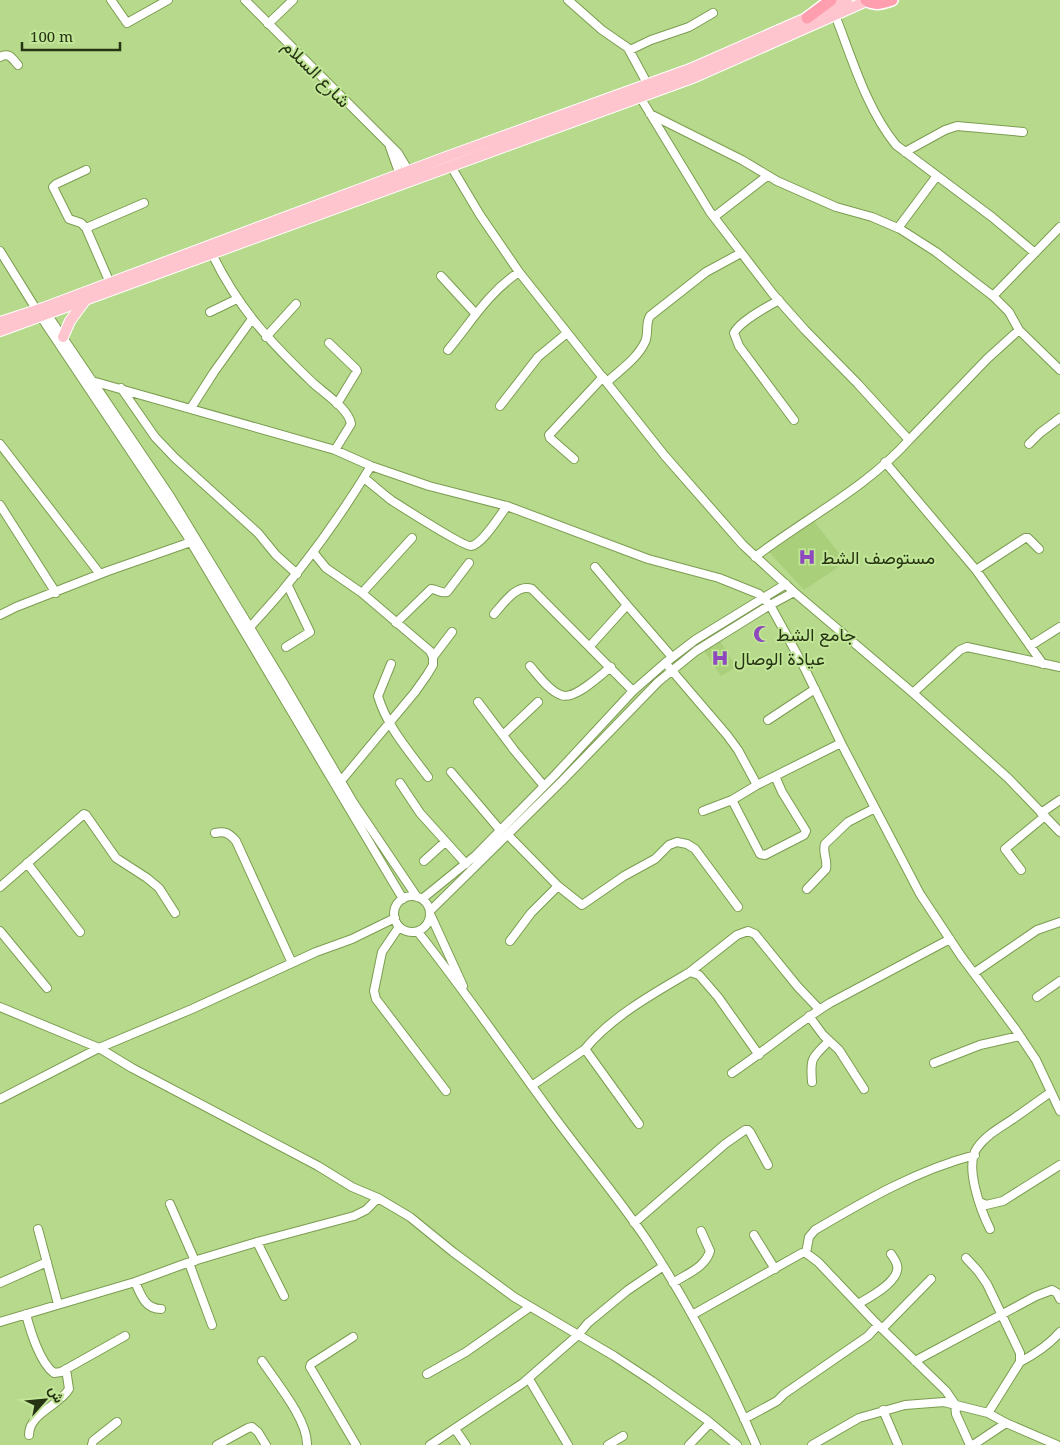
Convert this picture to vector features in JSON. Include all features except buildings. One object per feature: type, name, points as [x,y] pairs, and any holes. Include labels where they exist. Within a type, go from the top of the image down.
[{"type":"highway","points":[[807,18],[831,0]]},
{"type":"highway","points":[[867,0],[878,4],[892,0]]},
{"type":"main road","points":[[448,162],[717,58],[847,0]]},
{"type":"main road","points":[[0,331],[40,311],[110,282],[703,74],[867,0]]},
{"type":"main road","points":[[0,322],[85,301],[212,254],[406,177]]},
{"type":"main road","points":[[63,337],[70,321],[85,301]]},
{"type":"street","points":[[111,0],[127,23],[168,0]]},
{"type":"street","name":"شارع السلام","points":[[244,0],[402,157],[406,177]]},
{"type":"street","points":[[268,24],[293,0]]},
{"type":"street","points":[[568,0],[590,21],[630,50],[648,84]]},
{"type":"street","points":[[630,50],[651,40],[689,28],[713,13]]},
{"type":"street","points":[[835,15],[870,101],[891,138],[905,152],[992,217],[1034,253]]},
{"type":"street","points":[[0,57],[5,54],[10,56],[18,65]]},
{"type":"street","points":[[640,97],[648,113],[714,217],[741,253],[805,330],[909,440]]},
{"type":"street","points":[[648,113],[742,160],[767,176],[836,207],[872,217],[898,228],[936,252],[993,296],[1009,312],[1019,330],[1060,370]]},
{"type":"street","points":[[905,152],[956,126],[1023,132]]},
{"type":"street","points":[[448,162],[480,215],[519,272],[671,464],[737,539],[794,592],[914,694],[1008,778],[1060,832]]},
{"type":"street","points":[[86,170],[53,187],[69,219],[81,223],[86,228],[110,282]]},
{"type":"street","points":[[714,217],[767,176]]},
{"type":"street","points":[[898,228],[936,176]]},
{"type":"street","points":[[86,228],[144,203]]},
{"type":"street","points":[[993,296],[1060,226]]},
{"type":"street","points":[[0,251],[191,542],[357,807],[419,898]]},
{"type":"street","points":[[574,459],[549,435],[605,380],[631,361],[640,351],[646,341],[648,319],[650,316],[706,272],[741,253]]},
{"type":"street","points":[[212,254],[237,299],[266,337],[337,404],[350,419],[351,424],[335,450]]},
{"type":"street","points":[[448,350],[475,313],[494,293],[519,272]]},
{"type":"street","points":[[441,276],[475,313]]},
{"type":"street","points":[[210,312],[237,299]]},
{"type":"street","points":[[779,300],[743,323],[734,333],[739,346],[794,420]]},
{"type":"street","points":[[266,337],[296,304]]},
{"type":"street","points":[[40,311],[63,337],[170,496],[403,899]]},
{"type":"street","points":[[191,408],[252,319]]},
{"type":"street","points":[[755,557],[848,492],[898,452],[987,359],[1019,330]]},
{"type":"street","points":[[500,406],[538,357],[567,333]]},
{"type":"street","points":[[329,343],[357,372],[337,404]]},
{"type":"street","points":[[92,381],[335,450],[371,466],[429,486],[507,506],[648,559],[719,578],[763,597],[770,605],[815,689],[920,894],[1036,1060],[1060,1111]]},
{"type":"street","points":[[121,388],[155,437],[175,458],[258,533],[276,555],[296,574]]},
{"type":"street","points":[[1029,444],[1060,418]]},
{"type":"street","points":[[0,444],[100,574]]},
{"type":"street","points":[[885,462],[976,570],[1043,664]]},
{"type":"street","points":[[247,630],[288,586],[371,466]]},
{"type":"street","points":[[364,478],[391,499],[452,539],[466,546],[476,545],[507,506]]},
{"type":"street","points":[[0,505],[56,592]]},
{"type":"street","points":[[362,593],[412,538]]},
{"type":"street","points":[[976,570],[1024,538],[1028,538],[1039,549]]},
{"type":"street","points":[[0,615],[100,574],[191,542]]},
{"type":"street","points":[[313,552],[326,568],[362,593],[430,650],[433,657],[433,665],[415,692],[341,781]]},
{"type":"street","points":[[396,623],[431,589],[446,592],[469,563]]},
{"type":"street","points":[[594,567],[672,657]]},
{"type":"street","points":[[419,898],[466,864],[544,786],[633,691],[672,657],[729,618],[786,584]]},
{"type":"street","points":[[286,647],[310,632],[288,586]]},
{"type":"street","points":[[494,614],[520,588],[527,587],[532,589],[633,691]]},
{"type":"street","points":[[468,995],[430,914],[426,902],[412,896],[403,899],[396,908],[395,918],[399,927],[408,932],[418,932],[427,926],[430,914],[652,687],[696,651],[794,592]]},
{"type":"street","points":[[590,646],[626,605]]},
{"type":"street","points":[[729,618],[735,627]]},
{"type":"street","points":[[1030,646],[1060,627]]},
{"type":"street","points":[[433,657],[452,632]]},
{"type":"street","points":[[914,694],[960,650],[967,647],[1060,667]]},
{"type":"street","points":[[665,663],[727,734],[757,785]]},
{"type":"street","points":[[390,664],[378,696],[388,724],[428,777]]},
{"type":"street","points":[[530,666],[549,686],[560,695],[566,696],[578,692],[611,667]]},
{"type":"street","points":[[768,720],[815,689]]},
{"type":"street","points":[[478,702],[544,786]]},
{"type":"street","points":[[504,735],[538,702]]},
{"type":"street","points":[[703,811],[732,800],[757,785],[841,743]]},
{"type":"street","points":[[451,772],[500,830]]},
{"type":"street","points":[[732,800],[760,854],[765,856],[771,854],[804,835],[806,831],[785,798],[775,776]]},
{"type":"street","points":[[400,783],[420,813],[466,864]]},
{"type":"street","points":[[1021,870],[1005,849],[1060,800]]},
{"type":"street","points":[[807,889],[826,869],[825,844],[848,822],[875,808]]},
{"type":"street","points":[[0,887],[82,815],[86,815],[116,858],[147,878],[158,888],[174,913]]},
{"type":"street","points":[[214,834],[228,833],[236,842],[292,963]]},
{"type":"street","points":[[508,835],[558,886],[582,904],[624,876],[655,859],[669,845],[677,842],[687,844],[695,849],[738,907]]},
{"type":"street","points":[[424,861],[445,842]]},
{"type":"street","points":[[27,863],[80,932]]},
{"type":"street","points":[[510,941],[531,913],[558,886]]},
{"type":"street","points":[[0,1099],[99,1048],[323,949],[352,939],[395,918]]},
{"type":"street","points":[[974,973],[1037,930],[1060,922]]},
{"type":"street","points":[[399,927],[382,952],[374,991],[376,999],[446,1091]]},
{"type":"street","points":[[0,931],[47,988]]},
{"type":"street","points":[[533,1085],[585,1049],[596,1036],[645,999],[690,972],[737,935],[748,931],[756,934],[798,987],[819,1009]]},
{"type":"street","points":[[418,932],[452,978],[468,995],[516,1064],[648,1242],[692,1315],[724,1375],[756,1445]]},
{"type":"street","points":[[732,1073],[819,1009],[950,939]]},
{"type":"street","points":[[690,972],[699,975],[718,997],[759,1055]]},
{"type":"street","points":[[1037,997],[1060,981]]},
{"type":"street","points":[[0,1007],[99,1048],[132,1068],[318,1166],[352,1187],[378,1198],[410,1218],[514,1297],[614,1356],[652,1381],[737,1445]]},
{"type":"street","points":[[809,1016],[829,1041],[839,1050],[864,1089]]},
{"type":"street","points":[[934,1063],[980,1045],[1020,1036]]},
{"type":"street","points":[[812,1082],[810,1064],[812,1058],[829,1041]]},
{"type":"street","points":[[585,1049],[639,1124]]},
{"type":"street","points":[[990,1229],[982,1213],[973,1177],[976,1149],[993,1132],[1050,1092]]},
{"type":"street","points":[[634,1223],[725,1144],[745,1130],[750,1132],[768,1165]]},
{"type":"street","points":[[806,1252],[807,1242],[812,1233],[886,1188],[922,1172],[975,1154]]},
{"type":"street","points":[[980,1202],[986,1205],[1003,1201],[1060,1165]]},
{"type":"street","points":[[0,1322],[135,1282],[257,1242],[354,1216],[366,1210],[378,1198]]},
{"type":"street","points":[[170,1204],[192,1262],[212,1324]]},
{"type":"street","points":[[38,1229],[58,1304]]},
{"type":"street","points":[[672,1283],[708,1259],[710,1251],[701,1231]]},
{"type":"street","points":[[754,1234],[775,1269]]},
{"type":"street","points":[[257,1242],[284,1296]]},
{"type":"street","points":[[692,1315],[806,1252]]},
{"type":"street","points":[[806,1252],[818,1262],[880,1327],[939,1383],[955,1404],[956,1414],[971,1445],[1006,1423]]},
{"type":"street","points":[[858,1304],[890,1283],[896,1275],[898,1266],[891,1254]]},
{"type":"street","points":[[966,1258],[978,1270],[987,1284],[1020,1353],[1020,1362]]},
{"type":"street","points":[[0,1283],[47,1262]]},
{"type":"street","points":[[430,1445],[529,1379],[578,1335],[588,1323],[662,1267]]},
{"type":"street","points":[[744,1419],[777,1401],[868,1336],[931,1279]]},
{"type":"street","points":[[135,1282],[147,1305],[153,1309],[161,1308]]},
{"type":"street","points":[[915,1361],[1002,1316],[1024,1302],[1052,1290],[1057,1293],[1060,1299]]},
{"type":"street","points":[[427,1374],[466,1352],[530,1307]]},
{"type":"street","points":[[26,1314],[29,1328],[47,1366],[54,1373],[66,1369],[126,1336]]},
{"type":"street","points":[[988,1413],[1020,1362],[1055,1339],[1060,1332]]},
{"type":"street","points":[[353,1337],[310,1364],[310,1367],[356,1445]]},
{"type":"street","points":[[262,1361],[299,1416],[304,1426],[307,1445]]},
{"type":"street","points":[[29,1434],[29,1429],[38,1416],[58,1402],[69,1389],[66,1369]]},
{"type":"street","points":[[529,1379],[568,1445]]},
{"type":"street","points":[[816,1444],[859,1418],[883,1410],[905,1405],[944,1402],[988,1413],[1006,1423],[1057,1442]]},
{"type":"street","points":[[883,1410],[898,1445]]},
{"type":"street","points":[[92,1445],[93,1441],[117,1422]]},
{"type":"street","points":[[689,1445],[710,1423]]},
{"type":"street","points":[[217,1445],[252,1427],[258,1432],[266,1445]]},
{"type":"street","points":[[455,1429],[466,1445]]},
{"type":"street","points":[[608,1445],[623,1436]]},
{"type":"shaded area","name":"مستوصف الشط","points":[[813,520],[846,562],[804,590],[768,551]]},
{"type":"shaded area","name":"عيادة الوصال","points":[[719,639],[736,667],[721,676],[703,649]]},
{"type":"place","name":"مستوصف الشط","points":[[807,557]]},
{"type":"place","name":"جامع الشط","points":[[762,634]]},
{"type":"place","name":"عيادة الوصال","points":[[720,658]]}]
